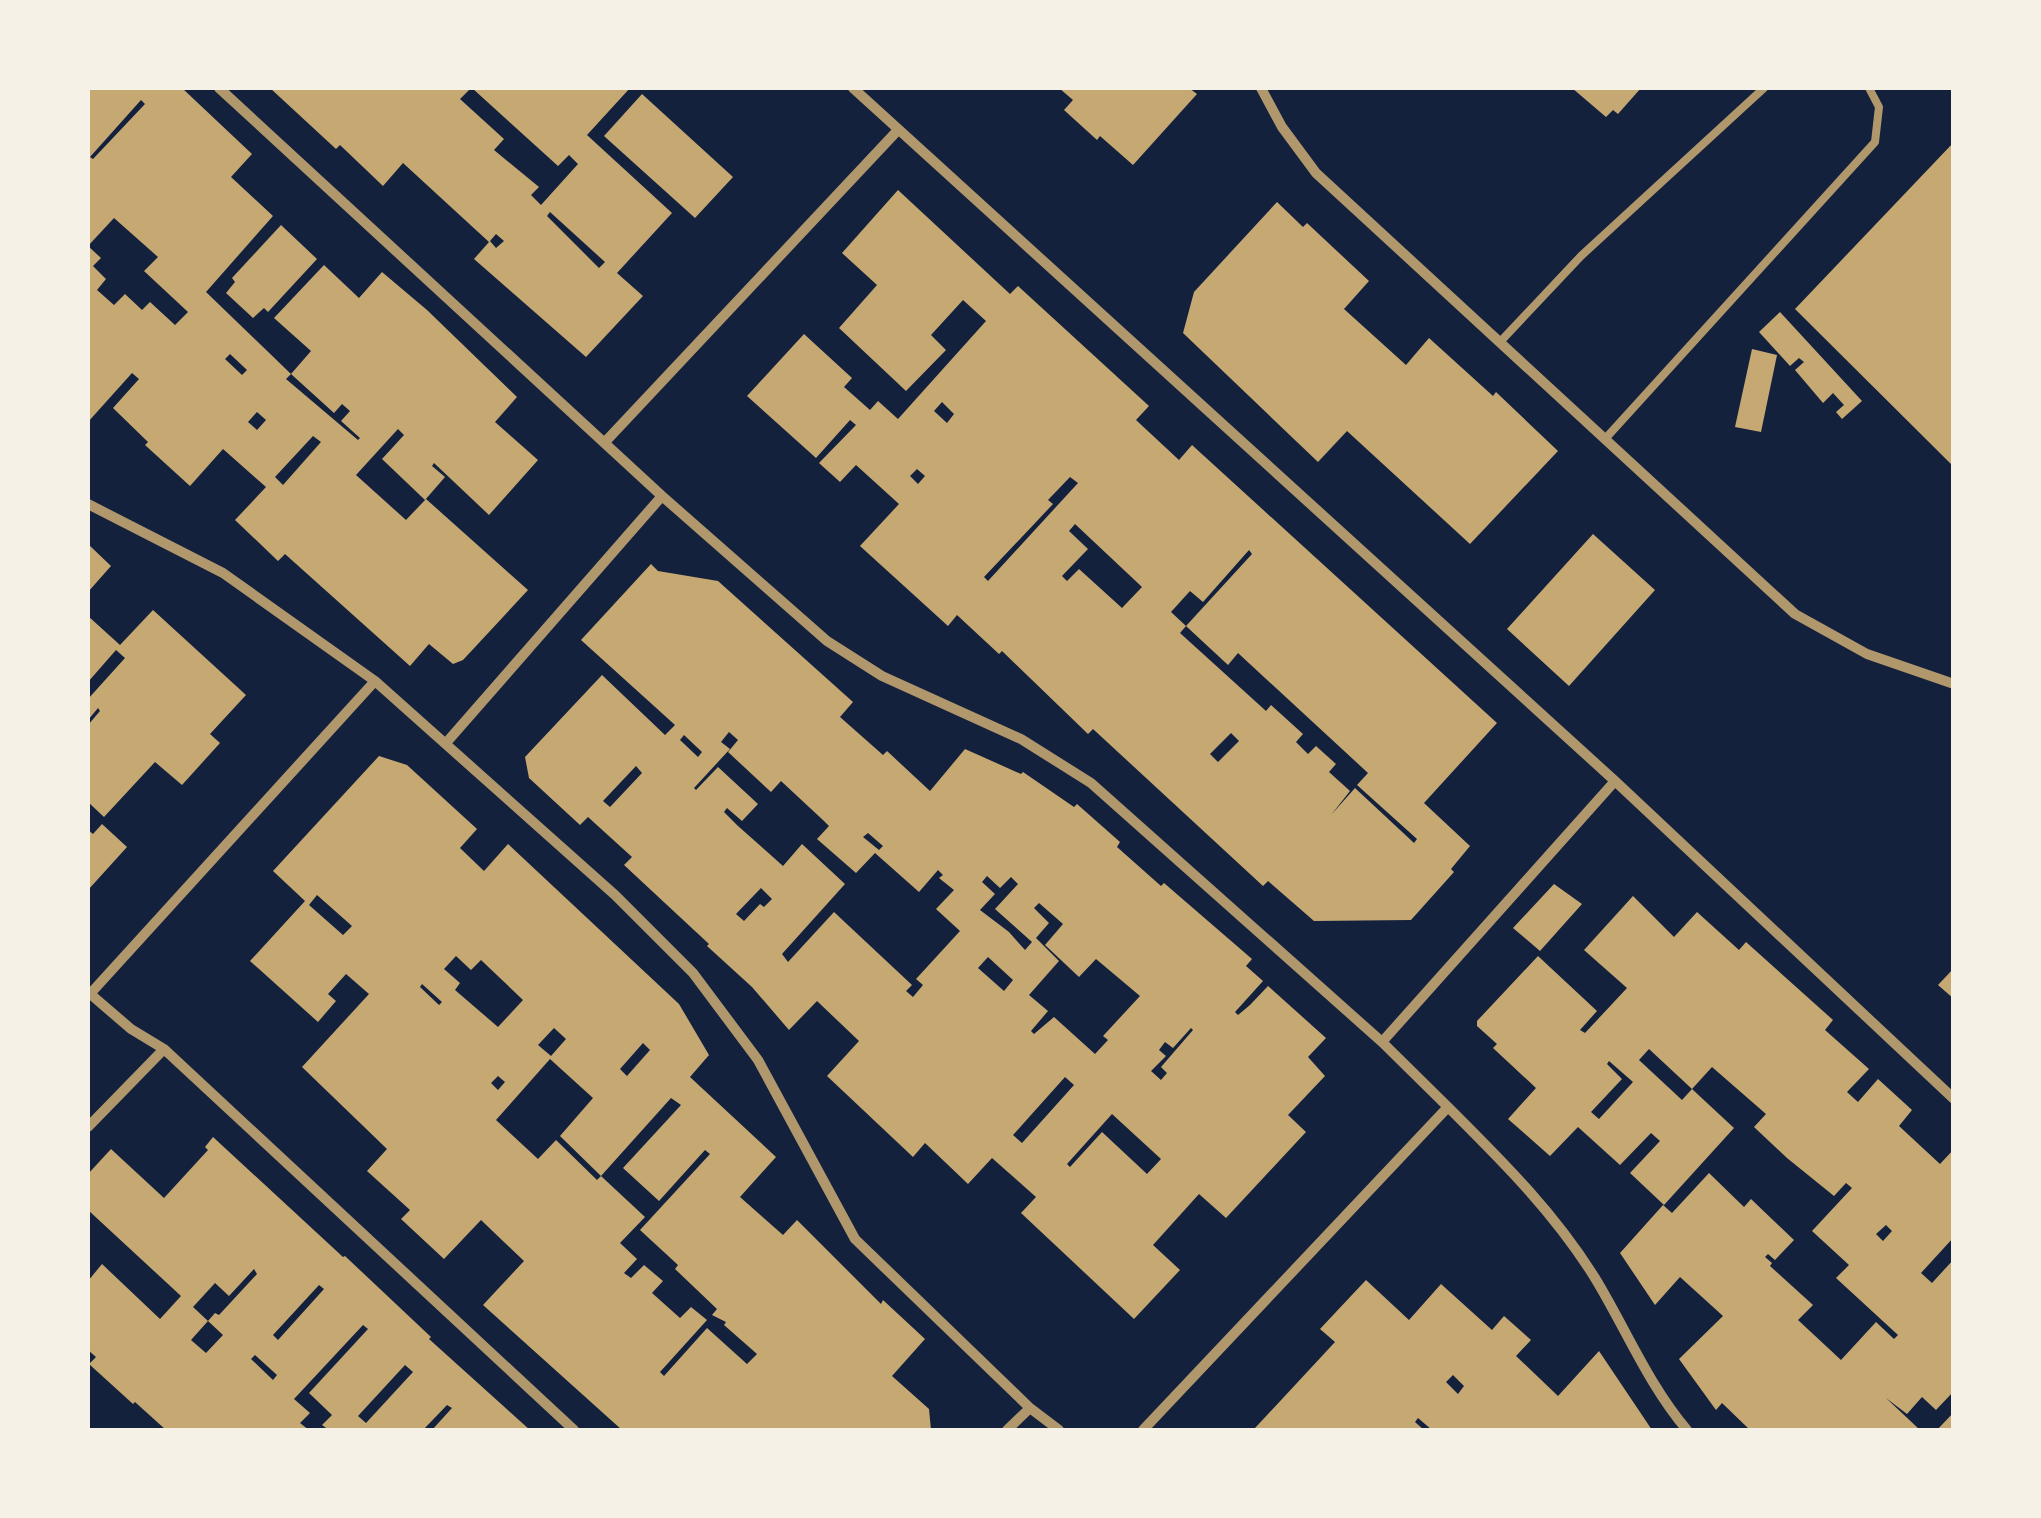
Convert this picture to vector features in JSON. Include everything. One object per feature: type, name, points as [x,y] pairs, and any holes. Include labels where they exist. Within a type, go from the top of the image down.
[{"type":"street","points":[[219,88],[662,496],[827,640],[882,676],[1021,738],[1092,782],[1382,1042],[1530,1188],[1594,1277],[1661,1399],[1687,1430]]},
{"type":"street","points":[[853,88],[1615,781],[1954,1099]]},
{"type":"street","points":[[1262,88],[1282,128],[1316,173],[1795,614],[1867,654],[1954,684]]},
{"type":"street","points":[[606,441],[898,130]]},
{"type":"street","points":[[446,743],[662,496]]},
{"type":"street","points":[[88,504],[223,573],[375,681],[616,894],[693,974],[758,1060],[855,1240],[1030,1408],[1059,1430]]},
{"type":"street","points":[[375,681],[89,993],[130,1030],[164,1049],[574,1430]]},
{"type":"street","points":[[1382,1042],[1615,781]]},
{"type":"street","points":[[88,1127],[164,1049]]},
{"type":"street","points":[[1143,1430],[1448,1107]]},
{"type":"street","points":[[1007,1430],[1030,1408]]},
{"type":"lane","points":[[1500,342],[1581,256],[1764,88]]},
{"type":"lane","points":[[1605,440],[1876,142],[1879,107],[1869,88]]},
{"type":"building","points":[[88,88],[182,88],[252,154],[231,177],[273,216],[206,292],[291,374],[311,351],[274,318],[324,265],[359,298],[382,272],[517,397],[495,422],[538,460],[489,515],[434,463],[432,466],[445,477],[425,500],[382,459],[404,435],[398,429],[356,475],[406,520],[426,499],[528,590],[463,660],[453,664],[429,644],[410,666],[285,554],[278,561],[235,520],[266,487],[223,449],[190,486],[145,445],[148,442],[113,408],[139,379],[132,373],[88,422]],"holes":[[[141,100],[145,104],[93,159],[90,157]],[[114,218],[158,257],[144,271],[188,312],[175,325],[150,302],[142,310],[125,294],[114,305],[97,290],[106,279],[93,266],[101,258],[88,246]],[[230,354],[247,370],[242,375],[225,359]],[[291,374],[334,413],[342,404],[350,411],[341,421],[358,440],[286,379]],[[257,412],[266,420],[257,430],[248,422]],[[313,436],[321,442],[283,485],[275,477]]]},
{"type":"building","points":[[270,88],[471,88],[460,99],[504,139],[494,150],[539,187],[531,195],[541,205],[578,164],[569,155],[558,166],[472,88],[630,88],[587,135],[672,213],[617,273],[643,296],[586,357],[474,259],[489,242],[403,163],[383,186],[340,145],[336,149]],"holes":[[[550,212],[605,262],[599,268],[547,216]],[[496,234],[504,241],[496,248],[490,241]]]},
{"type":"building","points":[[1059,88],[1189,88],[1197,94],[1133,165],[1064,110],[1073,100]]},
{"type":"building","points":[[1572,88],[1641,88],[1618,114],[1613,110],[1606,117]]},
{"type":"building","points":[[642,94],[733,177],[695,218],[604,136]]},
{"type":"building","points":[[1954,142],[1954,467],[1795,309]]},
{"type":"building","points":[[898,190],[1010,294],[1018,286],[1149,406],[1136,420],[1179,460],[1192,445],[1497,723],[1424,803],[1470,846],[1451,869],[1454,872],[1411,920],[1314,921],[1268,881],[1263,886],[1093,729],[1088,734],[1002,651],[999,654],[957,615],[948,626],[860,546],[899,504],[856,465],[840,482],[819,463],[856,425],[850,420],[816,458],[747,396],[804,334],[852,378],[844,387],[870,410],[878,401],[898,419],[986,321],[963,300],[931,335],[946,350],[906,391],[839,328],[877,285],[842,253]],"holes":[[[942,402],[954,414],[947,423],[934,411]],[[917,469],[925,476],[918,484],[910,476]],[[1070,477],[1078,483],[988,581],[984,577],[1053,504],[1048,500]],[[1075,524],[1142,587],[1122,608],[1079,569],[1067,581],[1062,576],[1088,549],[1069,531]],[[1249,550],[1252,554],[1186,626],[1171,612],[1190,591],[1203,602]],[[1186,626],[1228,665],[1238,653],[1368,773],[1357,785],[1417,839],[1414,843],[1355,788],[1331,815],[1350,791],[1329,772],[1336,764],[1316,746],[1308,754],[1296,742],[1303,734],[1271,705],[1266,711],[1180,633]],[[1231,733],[1239,741],[1218,762],[1210,754]]]},
{"type":"building","points":[[1277,202],[1303,227],[1307,223],[1369,281],[1344,309],[1406,365],[1429,338],[1493,396],[1496,392],[1558,451],[1470,544],[1347,431],[1318,462],[1183,333],[1194,292]]},
{"type":"building","points":[[281,225],[317,259],[268,312],[264,308],[253,318],[226,293],[235,282],[232,278]]},
{"type":"building","points":[[1780,312],[1862,401],[1842,419],[1836,412],[1844,405],[1833,393],[1823,403],[1795,370],[1804,362],[1799,358],[1790,366],[1759,332]]},
{"type":"building","points":[[1752,349],[1777,355],[1761,432],[1735,427]]},
{"type":"building","points":[[1593,534],[1655,590],[1569,686],[1507,629]]},
{"type":"building","points":[[88,544],[111,566],[88,592]]},
{"type":"building","points":[[651,564],[658,571],[718,581],[853,702],[840,717],[883,755],[887,751],[930,791],[965,749],[1023,772],[1074,807],[1077,804],[1161,886],[1164,883],[1252,959],[1246,966],[1263,981],[1235,1012],[1238,1015],[1268,986],[1326,1038],[1308,1057],[1325,1076],[1288,1115],[1306,1132],[1226,1218],[1199,1194],[1153,1245],[1180,1270],[1134,1319],[1021,1213],[1036,1197],[992,1158],[968,1184],[925,1143],[913,1157],[827,1076],[859,1041],[817,1001],[789,1030],[709,944],[624,865],[632,857],[588,817],[580,825],[529,778],[525,757],[602,675],[665,735],[675,725],[581,640]],"holes":[[[729,732],[738,740],[728,752],[771,792],[781,781],[824,821],[829,826],[817,839],[856,873],[875,853],[919,892],[938,870],[943,875],[939,878],[954,890],[936,909],[960,931],[916,979],[923,985],[913,997],[906,991],[912,985],[834,912],[788,962],[782,954],[845,884],[802,844],[783,866],[738,826],[724,812],[727,808],[742,821],[758,804],[718,767],[694,788],[730,749],[721,742]],[[684,735],[702,752],[698,757],[680,740]],[[636,766],[642,773],[610,807],[603,801]],[[868,833],[883,846],[879,850],[863,837]],[[987,876],[1000,888],[1011,877],[1018,884],[995,909],[1032,942],[1025,950],[980,910],[995,894],[982,882]],[[761,888],[772,899],[764,907],[760,904],[744,921],[736,914]],[[1039,903],[1063,924],[1045,945],[1079,977],[1096,959],[1140,996],[1103,1036],[1108,1040],[1095,1054],[1054,1017],[1034,1034],[1031,1031],[1048,1011],[1029,995],[1059,961],[1036,938],[1049,923],[1034,908]],[[988,957],[1013,980],[1004,991],[978,968]],[[1193,1030],[1161,1067],[1167,1073],[1161,1080],[1151,1071],[1166,1056],[1159,1050],[1165,1042],[1173,1048]],[[1065,1077],[1074,1085],[1022,1143],[1013,1135]],[[1112,1114],[1161,1159],[1147,1174],[1102,1132],[1070,1167],[1067,1164]]]},
{"type":"building","points":[[153,610],[246,695],[210,734],[220,743],[182,785],[155,762],[104,817],[88,802],[88,725],[100,711],[98,708],[88,720],[88,699],[125,658],[116,650],[88,682],[88,616],[120,645]]},
{"type":"building","points":[[379,756],[407,765],[477,829],[460,848],[484,871],[508,844],[679,1004],[709,1055],[690,1077],[776,1157],[740,1197],[783,1235],[797,1220],[881,1304],[883,1300],[925,1339],[892,1376],[929,1409],[931,1430],[622,1430],[483,1305],[524,1261],[481,1220],[444,1259],[401,1219],[410,1210],[367,1171],[387,1149],[302,1067],[369,994],[346,974],[328,994],[336,1001],[318,1022],[250,961],[305,901],[273,871]],"holes":[[[317,895],[352,926],[343,935],[309,905]],[[456,956],[471,970],[481,960],[523,1000],[498,1027],[455,990],[460,983],[444,969]],[[422,984],[442,1002],[439,1005],[420,987]],[[554,1028],[566,1039],[551,1056],[538,1045]],[[643,1043],[650,1050],[627,1076],[620,1069]],[[550,1059],[593,1098],[560,1136],[601,1176],[597,1180],[556,1140],[538,1159],[496,1120]],[[498,1076],[505,1082],[498,1090],[491,1083]],[[671,1098],[681,1105],[623,1168],[659,1201],[705,1150],[710,1154],[640,1230],[717,1309],[712,1315],[726,1322],[724,1325],[757,1354],[747,1364],[707,1328],[664,1376],[660,1372],[707,1320],[691,1307],[680,1318],[652,1293],[663,1281],[644,1265],[631,1278],[624,1273],[637,1259],[620,1243],[645,1217],[601,1176]]]},
{"type":"building","points":[[102,824],[127,847],[88,890],[88,830],[93,834]]},
{"type":"building","points":[[1554,884],[1582,904],[1540,951],[1513,928]]},
{"type":"building","points":[[1633,896],[1674,937],[1697,912],[1739,950],[1746,942],[1833,1020],[1825,1030],[1869,1069],[1847,1092],[1858,1102],[1878,1079],[1912,1110],[1899,1126],[1940,1164],[1954,1149],[1954,1237],[1921,1273],[1932,1283],[1954,1259],[1954,1391],[1936,1410],[1922,1397],[1907,1414],[1886,1398],[1920,1430],[1750,1430],[1722,1403],[1716,1410],[1679,1359],[1723,1316],[1680,1277],[1655,1305],[1620,1253],[1663,1205],[1672,1213],[1709,1173],[1744,1207],[1751,1199],[1794,1240],[1775,1260],[1768,1254],[1765,1257],[1813,1305],[1798,1320],[1841,1360],[1876,1322],[1894,1339],[1898,1335],[1836,1278],[1849,1265],[1812,1231],[1852,1188],[1846,1183],[1834,1196],[1787,1158],[1754,1127],[1766,1114],[1712,1067],[1692,1089],[1734,1128],[1664,1205],[1630,1173],[1660,1141],[1651,1133],[1620,1165],[1578,1127],[1550,1156],[1508,1119],[1536,1088],[1493,1048],[1497,1044],[1477,1026],[1477,1021],[1538,956],[1597,1011],[1580,1030],[1585,1033],[1627,988],[1584,950]],"holes":[[[1649,1049],[1692,1089],[1682,1100],[1639,1060]],[[1609,1061],[1633,1082],[1599,1119],[1591,1112],[1622,1079],[1607,1064]],[[1886,1225],[1892,1231],[1883,1241],[1876,1234]]]},
{"type":"building","points":[[1954,968],[1954,999],[1938,985]]},
{"type":"building","points":[[213,1137],[530,1430],[432,1430],[452,1408],[447,1405],[423,1430],[329,1430],[322,1425],[332,1415],[309,1393],[368,1329],[363,1325],[294,1399],[310,1413],[300,1423],[309,1430],[166,1430],[133,1404],[89,1364],[96,1357],[88,1350],[88,1281],[102,1264],[160,1319],[181,1296],[88,1210],[88,1174],[111,1149],[164,1198],[208,1150],[205,1147]],"holes":[[[254,1269],[257,1274],[219,1315],[215,1313],[208,1321],[193,1307],[215,1283],[229,1296]],[[319,1285],[324,1289],[278,1340],[273,1335]],[[208,1321],[223,1335],[206,1353],[191,1340]],[[255,1355],[277,1375],[273,1380],[251,1359]],[[405,1365],[413,1372],[366,1423],[358,1416]]]},
{"type":"building","points":[[1366,1280],[1409,1320],[1441,1284],[1492,1330],[1504,1316],[1531,1340],[1516,1356],[1558,1396],[1599,1351],[1652,1430],[1432,1430],[1418,1418],[1415,1422],[1424,1430],[1255,1428],[1335,1342],[1320,1329]],"holes":[[[1453,1375],[1464,1386],[1458,1394],[1446,1382]]]},
{"type":"building","points":[[1954,1412],[1954,1430],[1937,1430]]}]
